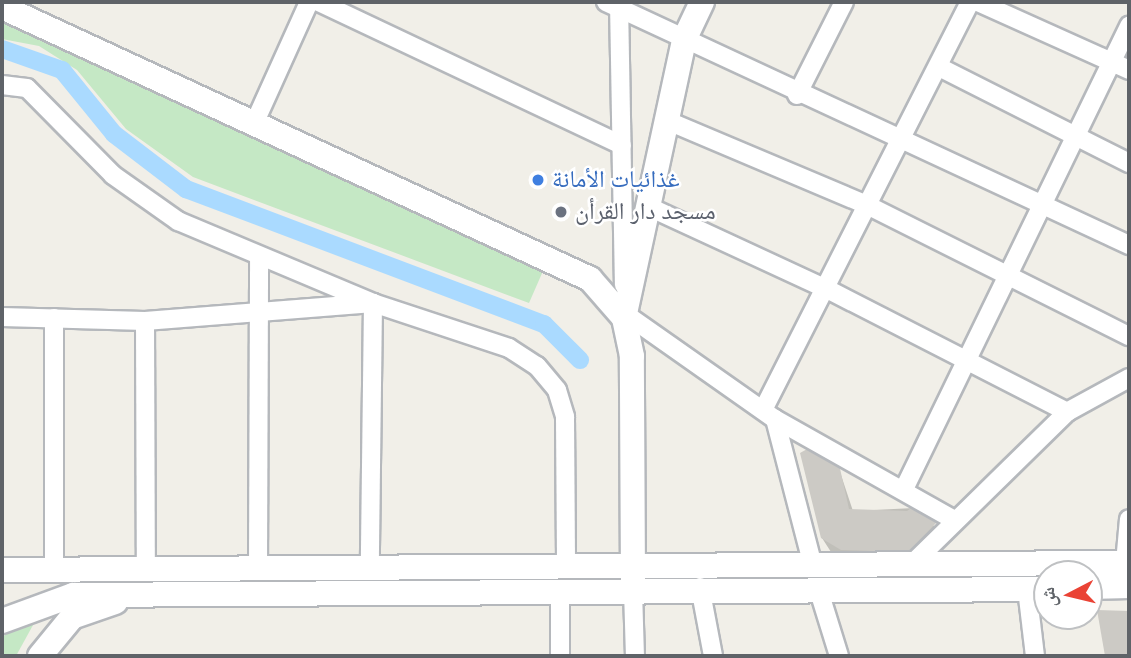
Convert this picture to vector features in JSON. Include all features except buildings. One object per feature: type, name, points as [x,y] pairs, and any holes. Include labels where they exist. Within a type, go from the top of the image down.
[{"type":"main road","points":[[633,590],[632,356],[624,318],[684,40],[702,2]]},
{"type":"main road","points":[[2,7],[590,279],[624,318]]},
{"type":"main road","points":[[2,570],[812,562],[1128,571]]},
{"type":"main road","points":[[1103,581],[1128,571]]},
{"type":"main road","points":[[2,621],[55,598],[560,592],[700,587],[1033,589]]},
{"type":"main road","points":[[40,656],[72,617],[142,596]]},
{"type":"street","points":[[254,124],[309,2]]},
{"type":"street","points":[[318,2],[621,145]]},
{"type":"street","points":[[797,95],[844,2]]},
{"type":"street","points":[[812,562],[769,414],[867,205],[941,68],[970,2]]},
{"type":"street","points":[[978,2],[1129,70]]},
{"type":"street","points":[[954,520],[905,487],[769,414],[624,318],[615,4],[797,95],[903,139],[1129,246]]},
{"type":"street","points":[[905,487],[1129,26]]},
{"type":"street","points":[[941,68],[1129,163]]},
{"type":"street","points":[[2,85],[26,88],[113,175],[178,220],[373,303],[509,348],[537,366],[557,390],[565,417],[566,565]]},
{"type":"street","points":[[668,121],[867,205],[1129,336]]},
{"type":"street","points":[[647,206],[827,289],[1067,412]]},
{"type":"street","points":[[258,568],[259,256]]},
{"type":"street","points":[[2,317],[145,321],[373,303]]},
{"type":"street","points":[[370,567],[373,303]]},
{"type":"street","points":[[54,318],[54,570]]},
{"type":"street","points":[[145,321],[146,569]]},
{"type":"street","points":[[913,563],[1067,412],[1129,378]]},
{"type":"street","points":[[1128,571],[1129,519]]},
{"type":"street","points":[[700,587],[713,656]]},
{"type":"street","points":[[818,588],[839,656]]},
{"type":"street","points":[[633,590],[635,656]]},
{"type":"street","points":[[560,592],[560,656]]},
{"type":"street","points":[[1035,656],[1036,630]]},
{"type":"green space","points":[[2,17],[543,271],[529,303],[193,177],[126,129],[77,70],[39,46],[2,39]]},
{"type":"green space","points":[[38,616],[16,656],[2,656],[2,637]]},
{"type":"waterway","points":[[2,49],[62,70],[114,134],[186,189],[544,324],[580,360]]},
{"type":"place","name":"غذائيات الأمانة","points":[[538,180]]},
{"type":"place","name":"مسجد دار القرأن","points":[[561,212]]}]
